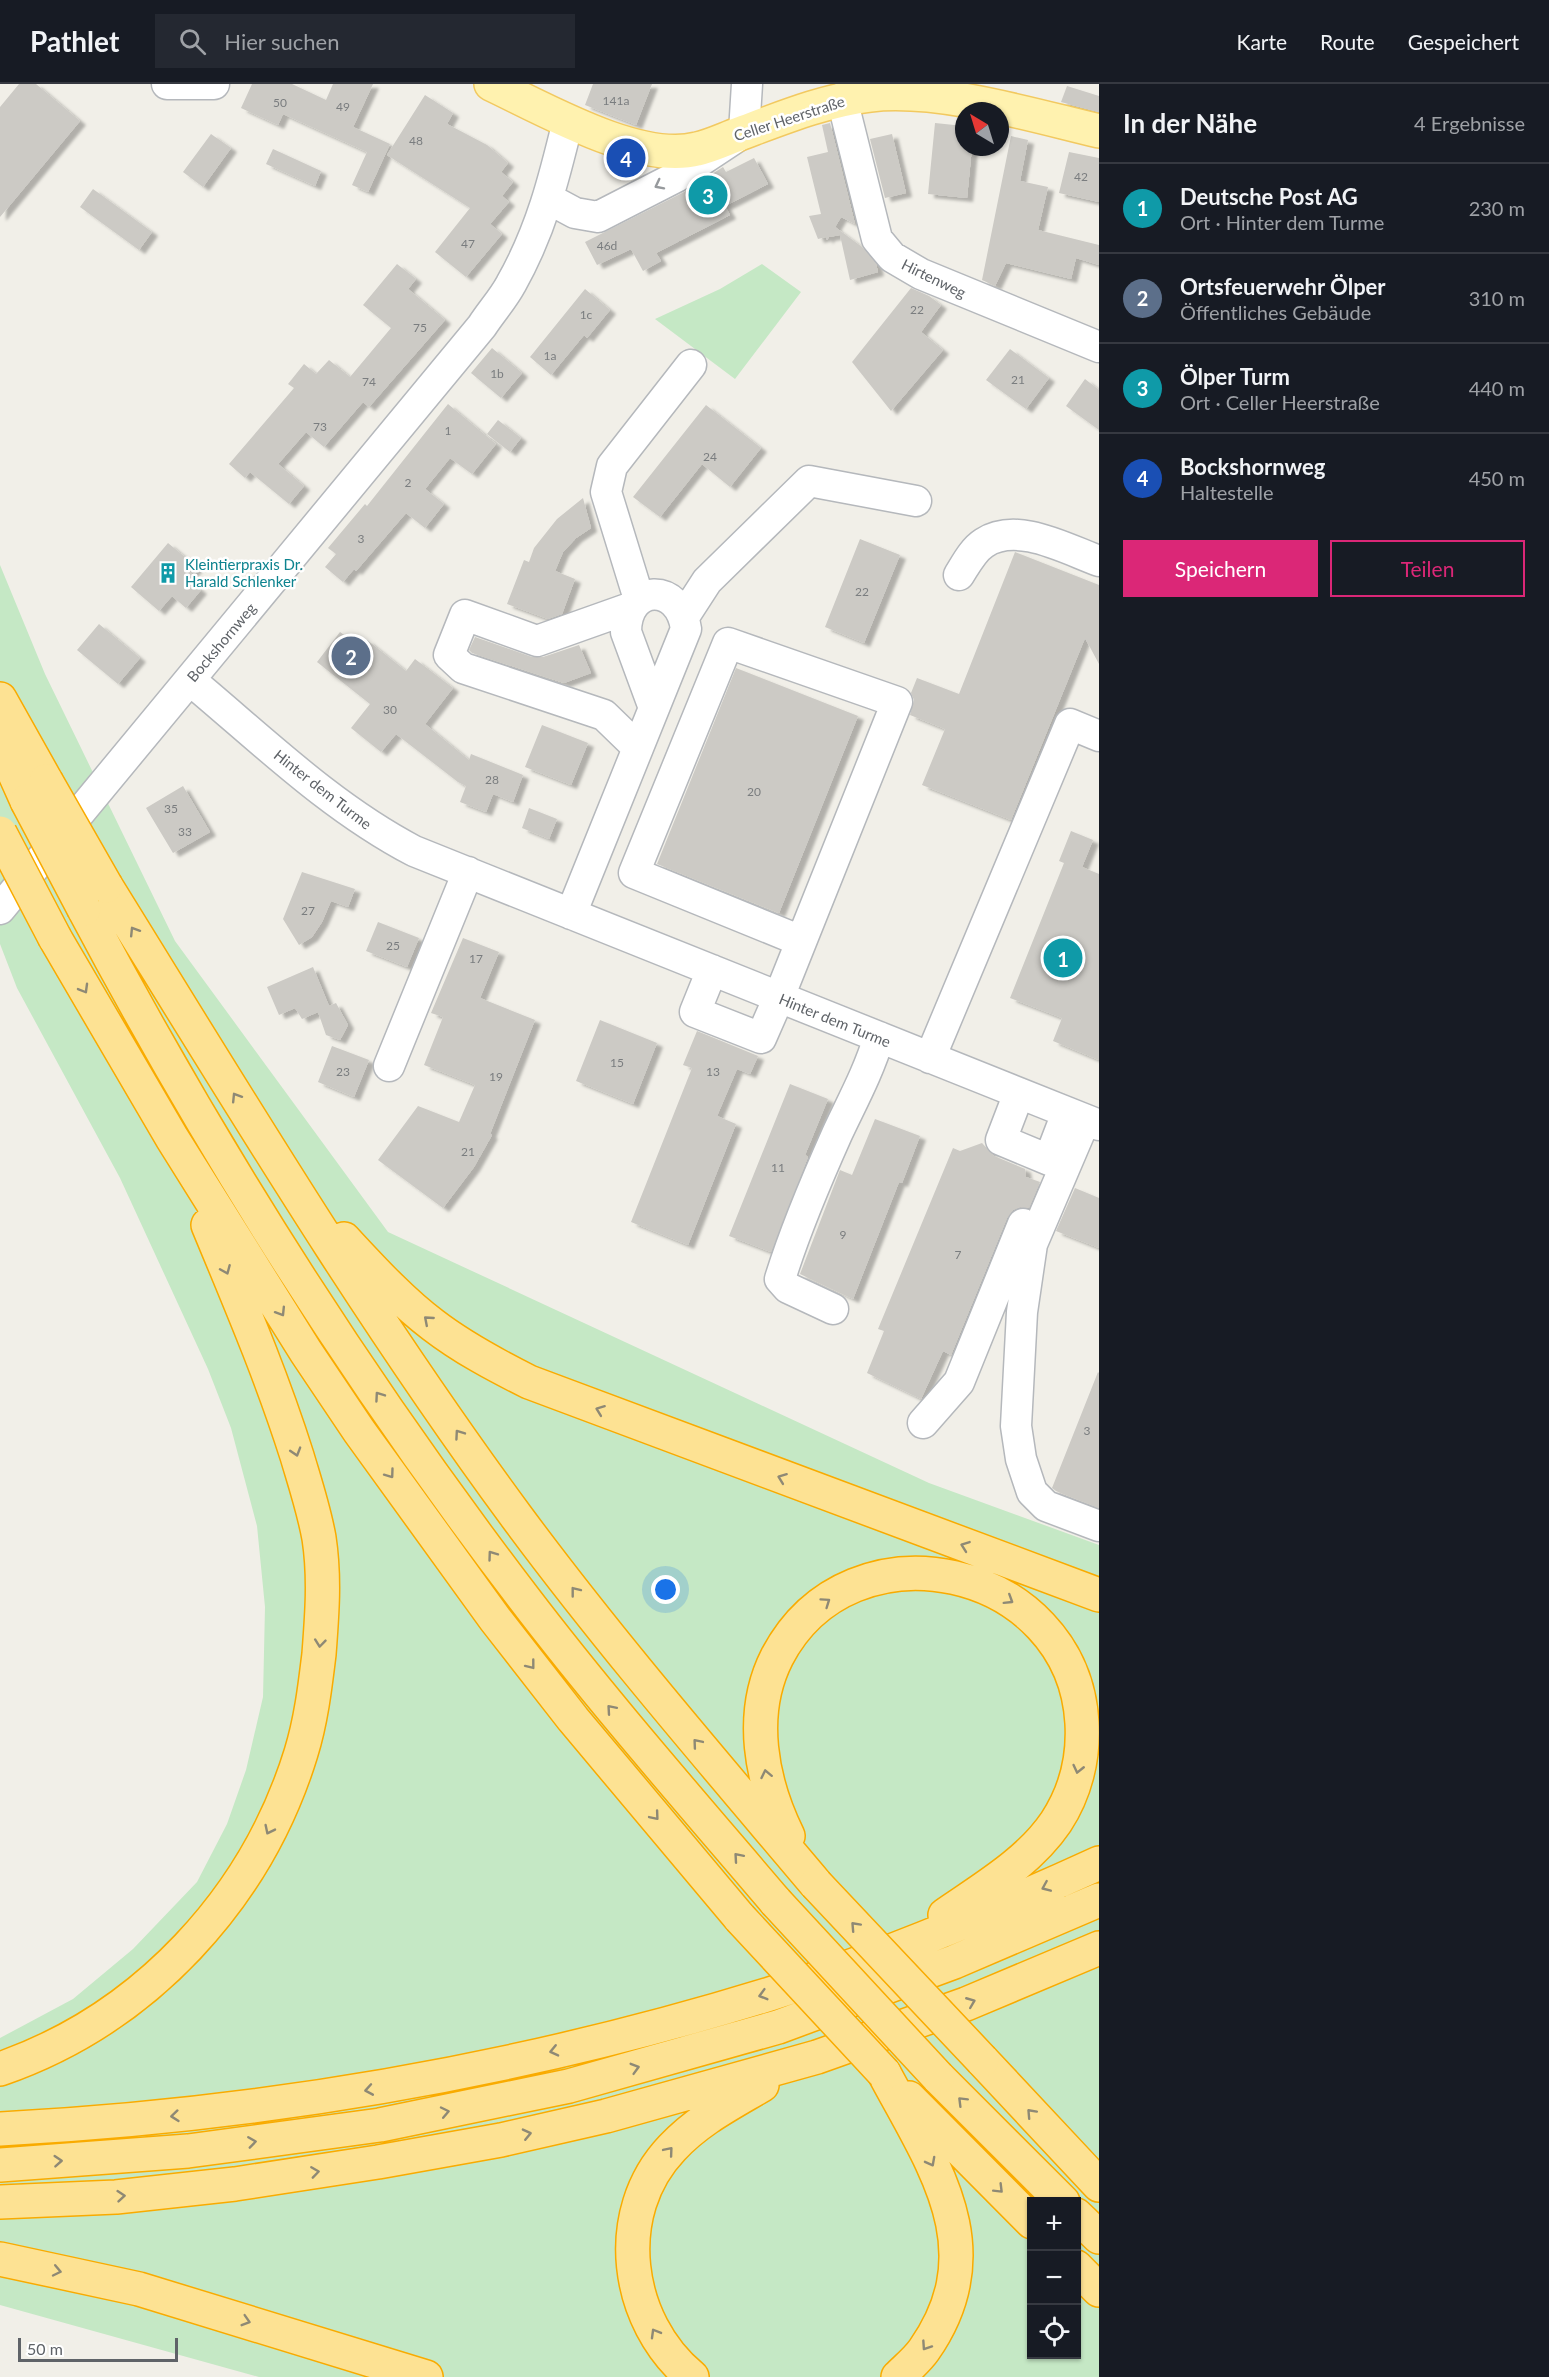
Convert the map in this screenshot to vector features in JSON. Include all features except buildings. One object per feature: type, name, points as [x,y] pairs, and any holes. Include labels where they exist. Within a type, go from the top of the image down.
[{"type":"highway","points":[[0,699],[84,909],[129,995],[247,1194],[345,1348],[521,1595],[603,1700],[776,1902],[938,2077],[1058,2197]]},
{"type":"highway","points":[[0,741],[106,886],[267,1147],[386,1332],[517,1517],[663,1702],[816,1884],[1099,2185]]},
{"type":"highway","points":[[0,833],[55,938],[172,1138],[306,1352],[359,1431],[495,1619],[573,1719],[740,1918],[884,2073],[1027,2217]]},
{"type":"highway","points":[[0,2069],[56,2047],[96,2025],[159,1977],[194,1943],[250,1866],[268,1833],[301,1753],[311,1710],[322,1624],[323,1578],[310,1499],[280,1402],[172,1138]]},
{"type":"highway","points":[[267,1147],[320,1213],[375,1272],[432,1324],[477,1356],[529,1382],[596,1408],[1099,1595]]},
{"type":"highway","points":[[816,1884],[779,1817],[770,1795],[761,1750],[761,1717],[765,1687],[771,1668],[792,1634],[820,1606],[836,1595],[854,1585],[893,1574],[924,1572],[954,1576],[973,1582],[1012,1601],[1046,1631],[1059,1650],[1073,1681],[1081,1713],[1083,1736],[1076,1781],[1056,1822],[1026,1856],[897,1949]]},
{"type":"highway","points":[[0,2129],[148,2119],[263,2106],[447,2076],[602,2040],[770,1994],[897,1949],[1048,1887],[1099,1863]]},
{"type":"highway","points":[[0,2165],[188,2151],[380,2125],[569,2086],[778,2028],[954,1962],[1099,1900]]},
{"type":"highway","points":[[0,2202],[116,2197],[235,2184],[501,2140],[606,2116],[817,2056],[966,2004],[1099,1948]]},
{"type":"highway","points":[[692,2377],[663,2348],[648,2321],[638,2296],[633,2265],[633,2236],[640,2203],[651,2175],[670,2149],[693,2127],[722,2107],[817,2056]]},
{"type":"highway","points":[[884,2073],[938,2174],[948,2200],[955,2229],[957,2257],[953,2287],[940,2323],[923,2351],[898,2377]]},
{"type":"highway","points":[[1071,2157],[1099,2175]]},
{"type":"highway","points":[[1081,2219],[1099,2238]]},
{"type":"highway","points":[[0,2259],[140,2289],[426,2377]]},
{"type":"highway","points":[[1081,2271],[1099,2290]]},
{"type":"main road","name":"Celler Heerstraße","points":[[491,84],[568,121],[635,146],[663,152],[695,150],[840,99],[900,93],[1002,107],[1099,130]]},
{"type":"street","points":[[167,84],[214,84]]},
{"type":"street","points":[[549,199],[575,213],[598,217],[676,177],[744,132],[747,84]]},
{"type":"street","name":"Hirtenweg","points":[[840,99],[877,238],[892,257],[921,274],[1099,347]]},
{"type":"street","name":"Bockshornweg","points":[[0,909],[482,326],[510,286],[540,225],[549,199],[568,121]]},
{"type":"street","points":[[654,708],[626,632],[626,620],[635,603],[606,492],[612,466],[691,365]]},
{"type":"street","points":[[685,615],[708,581],[809,481],[916,501]]},
{"type":"street","points":[[959,575],[970,557],[984,543],[1007,534],[1029,536],[1099,561]]},
{"type":"street","points":[[571,914],[638,748],[654,708],[686,629],[685,615],[677,604],[667,597],[652,593],[635,603],[537,641],[465,615],[449,656],[463,668],[604,716],[638,748]]},
{"type":"street","points":[[711,970],[695,1012],[761,1038],[779,997],[897,702],[728,643],[634,873],[801,941]]},
{"type":"street","name":"Hinter dem Turme","points":[[190,680],[320,790],[385,836],[414,851],[1084,1119]]},
{"type":"street","points":[[930,1058],[1070,724],[1099,735]]},
{"type":"street","points":[[388,1066],[468,873]]},
{"type":"street","points":[[833,1309],[788,1288],[780,1279],[832,1146],[871,1063],[879,1037]]},
{"type":"street","points":[[1019,1093],[1001,1140],[1049,1160]]},
{"type":"street","points":[[923,1423],[959,1382],[1049,1160],[1084,1119]]},
{"type":"street","points":[[1084,1119],[1032,1244],[1022,1312],[1016,1426],[1021,1460],[1032,1492],[1046,1506],[1099,1526]]},
{"type":"green space","points":[[762,264],[801,292],[735,379],[655,319],[720,289]]},
{"type":"green space","points":[[0,565],[45,674],[175,941],[388,1232],[929,1483],[1099,1545],[1099,2377],[259,2377],[0,2305],[0,2038],[73,1999],[133,1949],[197,1882],[227,1824],[246,1770],[263,1697],[265,1607],[257,1526],[231,1428],[208,1369],[120,1178],[17,988],[0,944]]},
{"type":"place","name":"Bockshornweg","points":[[626,158]]},
{"type":"place","name":"Ölper Turm","points":[[708,195]]},
{"type":"place","name":"Kleintierpraxis Dr. Harald Schlenker","points":[[168,573]]},
{"type":"place","name":"Ortsfeuerwehr Ölper","points":[[351,656]]},
{"type":"place","name":"Deutsche Post AG","points":[[1063,958]]}]
